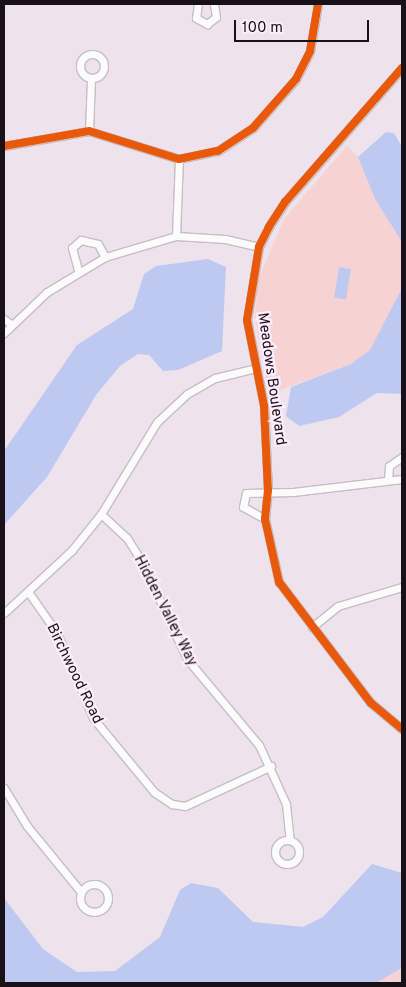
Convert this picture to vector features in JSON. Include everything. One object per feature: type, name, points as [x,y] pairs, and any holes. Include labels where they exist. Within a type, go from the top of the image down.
[{"type":"street","points":[[198,4],[196,18],[207,24],[216,17],[214,4]]},
{"type":"street","points":[[4,146],[89,131],[178,159],[206,156],[238,140],[276,104],[310,51],[318,4]]},
{"type":"street","name":"Meadows Boulevard","points":[[402,68],[285,202],[259,247],[247,320],[264,406],[268,490],[265,519],[279,582],[371,703],[402,729]]},
{"type":"street","points":[[89,131],[91,79]]},
{"type":"street","points":[[176,236],[178,159]]},
{"type":"street","points":[[4,333],[11,324],[78,270],[105,257],[176,236],[225,239],[259,247]]},
{"type":"street","points":[[78,270],[72,248],[81,240],[98,244],[105,257]]},
{"type":"street","points":[[4,319],[11,324]]},
{"type":"street","points":[[4,613],[29,593],[101,514],[157,422],[187,394],[215,378],[256,368]]},
{"type":"street","points":[[388,480],[389,466],[402,457]]},
{"type":"street","points":[[265,519],[248,512],[241,502],[252,490],[293,492],[402,479]]},
{"type":"street","name":"Hidden Valley Way","points":[[101,514],[127,538],[143,564],[187,659],[240,718],[271,766],[286,804],[290,840]]},
{"type":"street","points":[[312,627],[338,606],[402,587]]},
{"type":"street","name":"Birchwood Road","points":[[29,593],[57,633],[93,718],[154,792],[172,804],[185,806],[271,766]]},
{"type":"street","points":[[4,788],[27,826],[81,892],[82,905],[88,911],[101,911],[107,904],[108,894],[98,884],[81,892]]},
{"type":"shaded area","points":[[347,146],[358,157],[375,199],[402,242],[402,288],[371,350],[351,364],[269,394],[255,318],[258,280],[284,219]]},
{"type":"shaded area","points":[[402,968],[402,983],[376,983]]},
{"type":"water","points":[[386,132],[394,133],[402,147],[402,242],[375,199],[358,157]]},
{"type":"water","points":[[208,259],[226,267],[222,351],[178,370],[163,371],[149,355],[138,354],[120,366],[96,395],[47,477],[4,525],[4,451],[77,345],[133,309],[144,274],[156,266]]},
{"type":"water","points":[[339,267],[351,269],[346,299],[334,298]]},
{"type":"water","points":[[402,288],[402,394],[377,393],[339,417],[299,426],[286,416],[291,387],[351,364],[370,350]]},
{"type":"water","points":[[372,864],[402,873],[402,968],[376,983],[4,983],[4,898],[43,949],[77,972],[115,971],[160,937],[180,890],[191,883],[218,888],[253,922],[303,927],[323,917]]},
{"type":"cycle path","points":[[4,146],[89,131],[179,159],[218,151],[253,128],[296,79],[310,51],[318,4]]},
{"type":"cycle path","points":[[402,68],[285,202],[269,227],[259,247],[247,320],[264,406],[268,490],[265,519],[279,582],[371,703],[402,729]]}]
